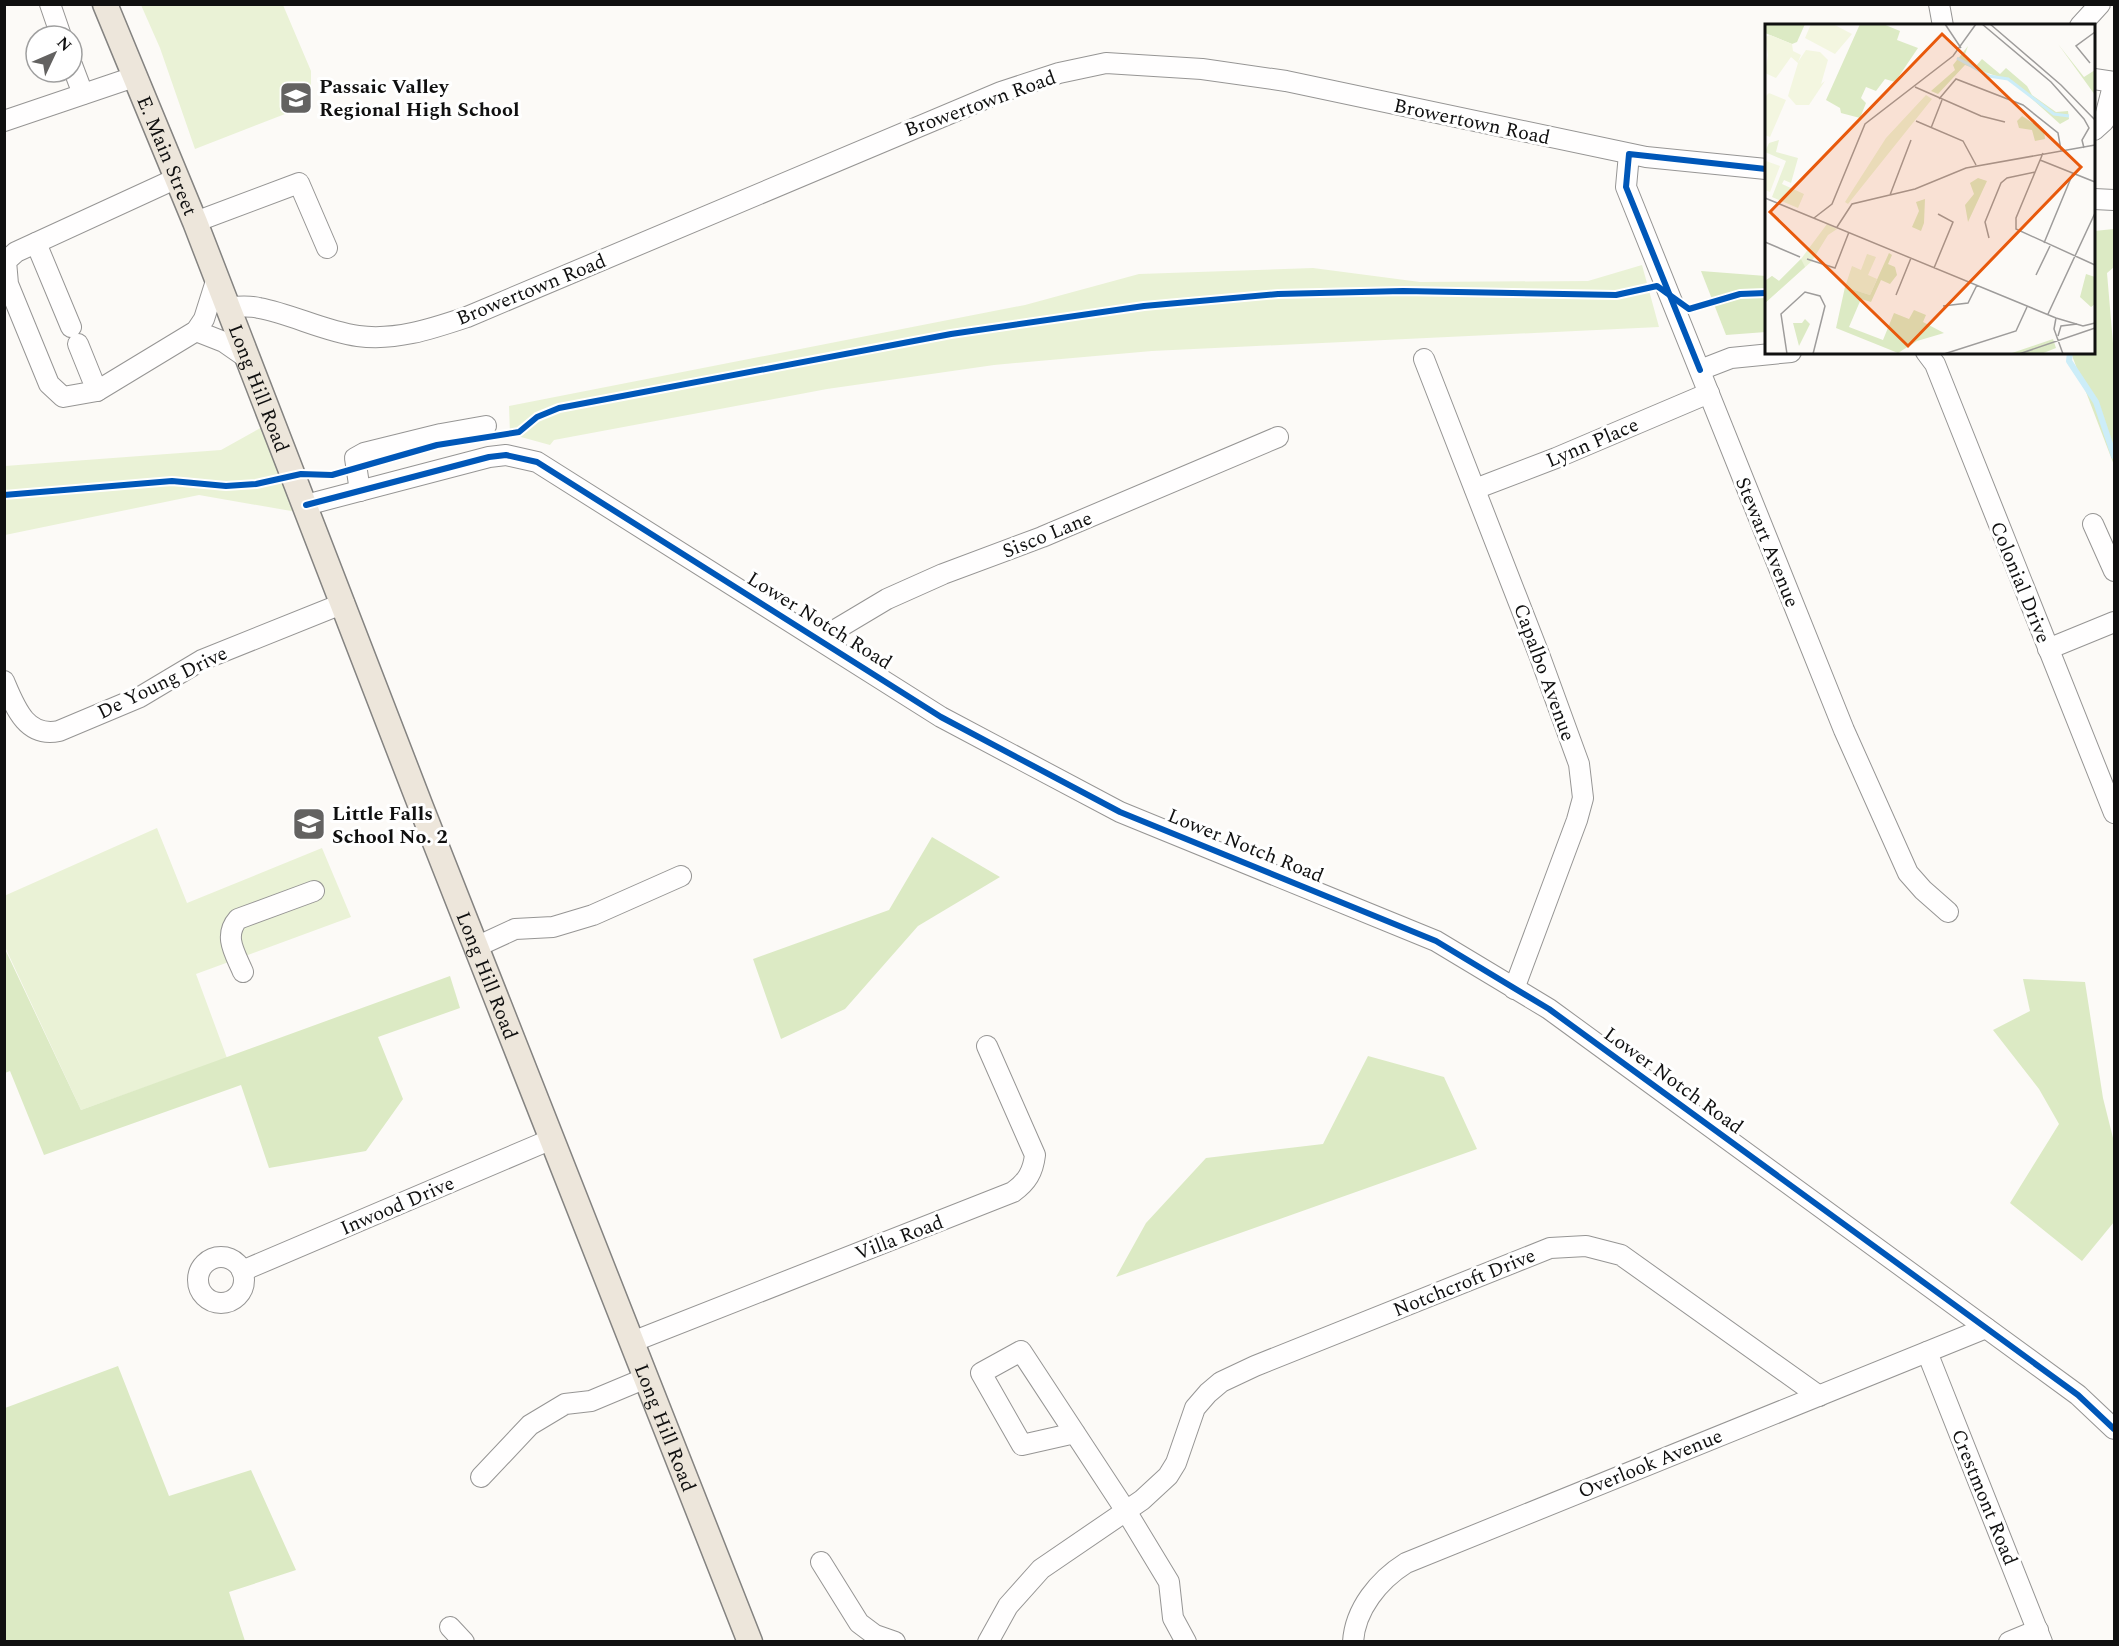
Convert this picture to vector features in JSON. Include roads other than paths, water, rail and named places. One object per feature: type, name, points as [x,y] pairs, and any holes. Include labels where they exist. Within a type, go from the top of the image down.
[{"type":"main road","name":"E. Main Street","points":[[105,4],[175,179],[195,222],[227,307]]},
{"type":"main road","name":"Long Hill Road","points":[[227,307],[750,1641]]},
{"type":"street","points":[[50,4],[57,24]]},
{"type":"street","points":[[1939,4],[1944,24]]},
{"type":"street","points":[[2082,24],[2100,4]]},
{"type":"street","name":"Browertown Road","points":[[227,307],[263,308],[311,324],[359,336],[390,337],[420,332],[467,318],[1000,92],[1059,73],[1106,63],[1202,69],[1286,81],[1629,154],[1765,169]]},
{"type":"street","points":[[4,121],[134,77]]},
{"type":"street","points":[[2095,79],[2114,82],[2104,122],[2095,129]]},
{"type":"street","points":[[79,84],[83,94]]},
{"type":"street","name":"Stewart Avenue","points":[[1629,154],[1626,187],[1844,730],[1908,873],[1948,912]]},
{"type":"street","points":[[175,179],[16,252],[6,261],[8,284],[49,384],[63,397],[97,391],[196,331],[204,319],[216,281]]},
{"type":"street","points":[[195,222],[300,183],[327,248]]},
{"type":"street","points":[[2095,199],[2115,200]]},
{"type":"street","points":[[36,243],[97,391]]},
{"type":"street","points":[[196,331],[224,342],[247,358]]},
{"type":"street","points":[[1700,370],[1731,358],[1771,354]]},
{"type":"street","name":"Colonial Drive","points":[[1928,354],[1935,364],[2115,813]]},
{"type":"street","name":"Capalbo Avenue","points":[[1424,359],[1540,657],[1579,765],[1582,783],[1583,798],[1577,820],[1514,988]]},
{"type":"street","name":"Lynn Place","points":[[1475,489],[1556,458],[1709,393]]},
{"type":"street","points":[[360,491],[355,458],[364,453],[441,434],[486,426]]},
{"type":"street","name":"Sisco Lane","points":[[820,639],[887,599],[943,574],[1042,537],[1278,437]]},
{"type":"street","name":"Lower Notch Road","points":[[306,505],[489,457],[506,455],[537,462],[950,722],[1120,812],[1436,941],[1514,988],[1558,1016],[2112,1421]]},
{"type":"street","points":[[2093,524],[2115,571]]},
{"type":"street","name":"De Young Drive","points":[[4,681],[15,708],[30,726],[47,734],[140,697],[202,660],[344,603]]},
{"type":"street","points":[[2048,649],[2115,622]]},
{"type":"street","points":[[476,947],[515,929],[553,927],[593,915],[681,876]]},
{"type":"street","points":[[243,972],[229,938],[231,927],[238,919],[314,891]]},
{"type":"street","name":"Villa Road","points":[[632,1342],[1013,1192],[1021,1186],[1028,1180],[1035,1155],[987,1046]]},
{"type":"street","name":"Inwood Drive","points":[[242,1271],[552,1139]]},
{"type":"street","name":"Notchcroft Drive","points":[[988,1641],[1008,1606],[1041,1569],[1134,1506],[1168,1476],[1176,1463],[1195,1408],[1221,1382],[1255,1366],[1550,1248],[1586,1246],[1622,1255],[1818,1396]]},
{"type":"street","name":"Overlook Avenue","points":[[1353,1641],[1358,1618],[1379,1584],[1406,1563],[1986,1328]]},
{"type":"street","points":[[1075,1433],[1022,1444],[981,1373],[1021,1351],[1075,1433],[1134,1506],[1169,1582],[1173,1618],[1186,1641]]},
{"type":"street","name":"Crestmont Road","points":[[1927,1352],[2040,1636]]},
{"type":"street","points":[[481,1477],[530,1425],[566,1404],[591,1401],[646,1378]]},
{"type":"street","points":[[821,1562],[859,1623],[875,1635],[895,1641]]},
{"type":"street","points":[[450,1627],[464,1641]]},
{"type":"street","points":[[2009,1641],[2040,1636]]},
{"type":"waterway","points":[[2070,354],[2069,361],[2096,402],[2114,456]]},
{"type":"place","name":"Passaic Valley Regional High School","points":[[296,98]]},
{"type":"place","name":"Little Falls School No. 2","points":[[309,824]]}]
